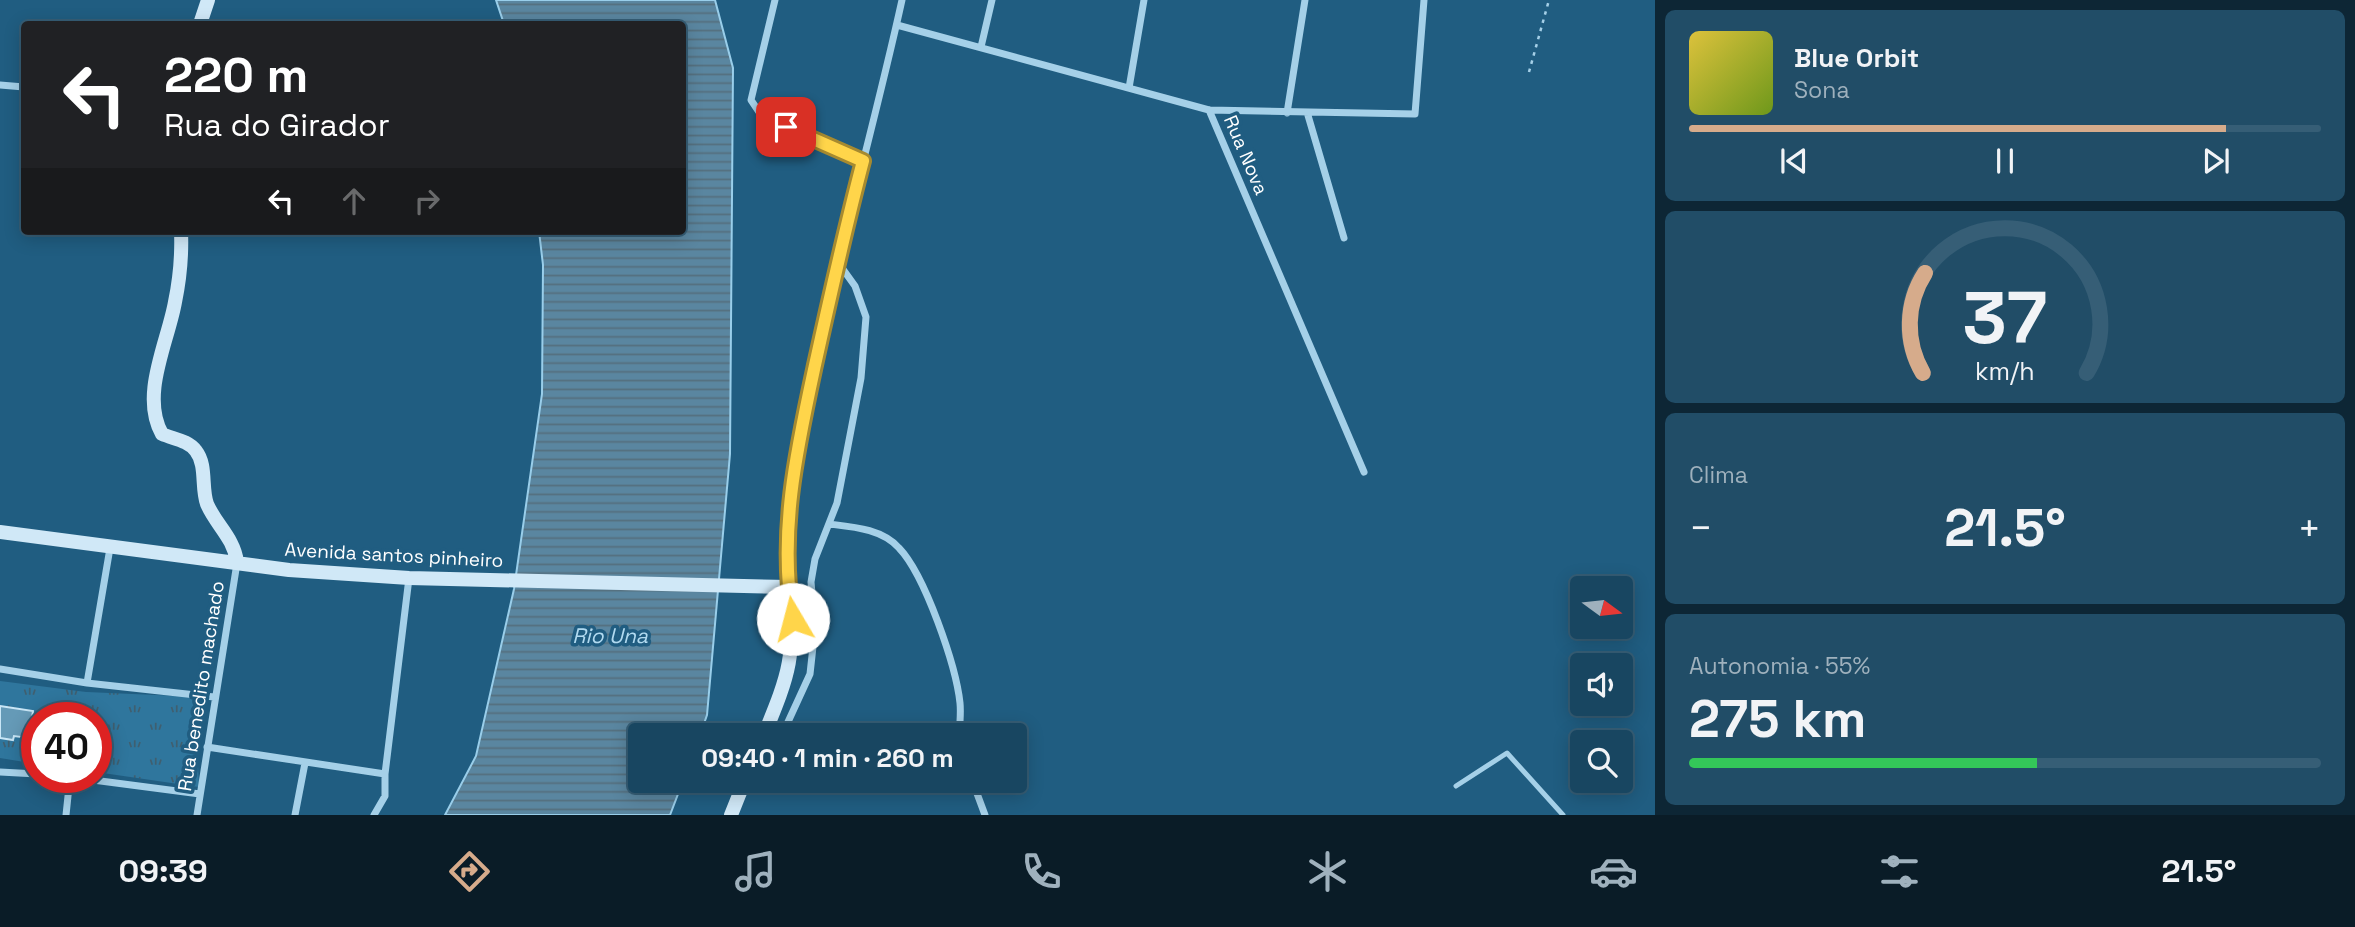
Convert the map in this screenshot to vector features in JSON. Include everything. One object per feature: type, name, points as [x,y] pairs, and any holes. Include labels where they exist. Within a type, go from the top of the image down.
[{"type":"street","points":[[201,21],[208,0]]},
{"type":"street","points":[[775,0],[751,100],[761,115],[863,161]]},
{"type":"street","points":[[769,723],[786,679],[793,649],[787,537],[793,474],[837,261],[902,0]]},
{"type":"street","points":[[981,47],[992,0]]},
{"type":"street","points":[[1129,88],[1144,0]]},
{"type":"street","points":[[1287,113],[1305,0]]},
{"type":"street","points":[[1209,110],[1415,114],[1424,0]]},
{"type":"street","name":"Rua Nova","points":[[897,25],[1209,110],[1364,471]]},
{"type":"street","points":[[0,85],[21,87]]},
{"type":"street","points":[[1307,112],[1344,238]]},
{"type":"street","points":[[181,235],[182,256],[175,303],[158,371],[154,417],[162,434],[190,444],[197,451],[202,464],[206,502],[233,544],[237,562]]},
{"type":"street","points":[[788,723],[810,674],[815,628],[811,582],[815,559],[841,489],[861,378],[866,317],[855,286],[837,261]]},
{"type":"street","points":[[830,524],[876,532],[899,548],[914,569],[956,680],[961,706],[960,723]]},
{"type":"street","name":"Avenida santos pinheiro","points":[[0,532],[289,570],[409,578],[788,587]]},
{"type":"street","points":[[87,683],[110,548]]},
{"type":"street","name":"Rua benedito machado","points":[[197,815],[237,562]]},
{"type":"street","points":[[374,815],[385,796],[385,774],[409,578]]},
{"type":"street","points":[[0,668],[87,683],[214,697]]},
{"type":"street","points":[[207,747],[385,774]]},
{"type":"street","points":[[295,815],[305,763]]},
{"type":"street","points":[[0,772],[21,774]]},
{"type":"street","points":[[112,782],[200,794]]},
{"type":"street","points":[[66,815],[68,793]]},
{"type":"street","points":[[731,815],[740,793]]},
{"type":"street","points":[[977,793],[985,815]]},
{"type":"lane","points":[[1457,786],[1507,752],[1563,815]]},
{"type":"path","points":[[1529,72],[1549,0]]},
{"type":"green space","points":[[0,681],[86,692],[201,697],[197,743],[199,787],[112,774],[112,702],[21,702],[21,761],[0,758]]},
{"type":"water","name":"Rio Una","points":[[496,0],[715,0],[733,68],[730,454],[707,715],[704,723],[628,723],[628,793],[678,793],[670,815],[445,815],[476,756],[514,589],[542,394],[543,265],[539,235],[686,235],[686,21],[503,21]]},
{"type":"building","points":[[0,706],[21,709],[21,737],[14,736],[13,740],[0,738]]},
{"type":"route","points":[[786,127],[863,161],[837,261],[793,474],[787,537],[788,587],[793,619]]}]
